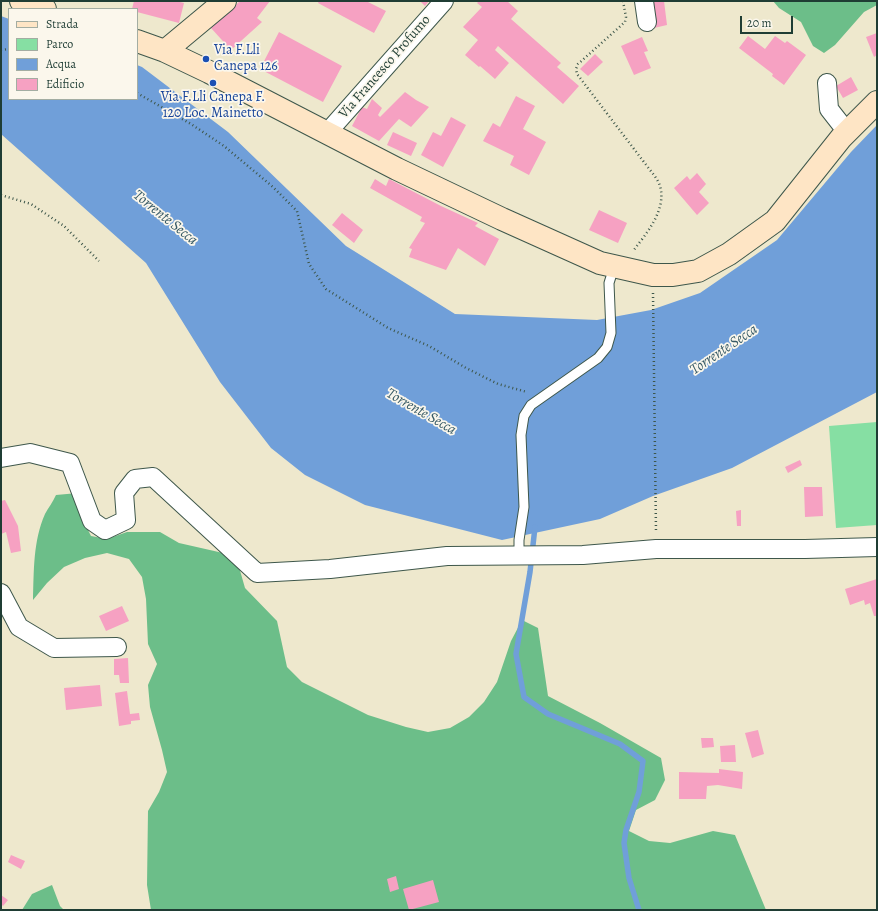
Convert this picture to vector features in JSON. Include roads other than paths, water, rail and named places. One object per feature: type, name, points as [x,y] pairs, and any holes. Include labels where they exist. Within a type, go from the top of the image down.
[{"type":"main road","points":[[21,1],[42,8]]},
{"type":"main road","points":[[165,51],[219,4]]},
{"type":"main road","points":[[138,41],[165,51],[209,72],[397,170],[502,219],[600,263],[653,275],[673,275],[698,272],[729,254],[775,221],[847,132],[877,102]]},
{"type":"street","name":"Via Francesco Profumo","points":[[327,133],[444,1]]},
{"type":"street","points":[[644,1],[647,22]]},
{"type":"street","points":[[827,83],[828,110],[847,132]]},
{"type":"street","points":[[1,458],[30,453],[70,463],[92,521],[105,530],[126,520],[124,493],[135,479],[153,477],[257,573],[330,570],[447,556],[583,555],[656,549],[877,547]]},
{"type":"street","points":[[1,593],[18,627],[54,648],[117,647]]},
{"type":"lane","points":[[519,555],[519,540],[524,507],[522,434],[524,416],[531,405],[598,358],[607,347],[611,333],[609,283],[614,267]]},
{"type":"water","name":"Torrente Secca","points":[[1,16],[8,19],[8,100],[138,100],[138,65],[228,132],[346,246],[455,314],[597,320],[651,310],[700,293],[777,240],[851,152],[877,125],[877,392],[732,468],[653,496],[600,519],[502,540],[365,505],[305,475],[271,448],[220,382],[146,263],[1,134]]},
{"type":"waterway","points":[[535,527],[530,572],[516,654],[524,697],[548,714],[620,744],[643,761],[639,792],[626,830],[624,843],[629,878],[639,910]]},
{"type":"place","name":"Via F.Lli Canepa 126","points":[[206,59]]},
{"type":"place","name":"Via F.Lli Canepa F. 120 Loc. Mainetto","points":[[213,83]]}]
